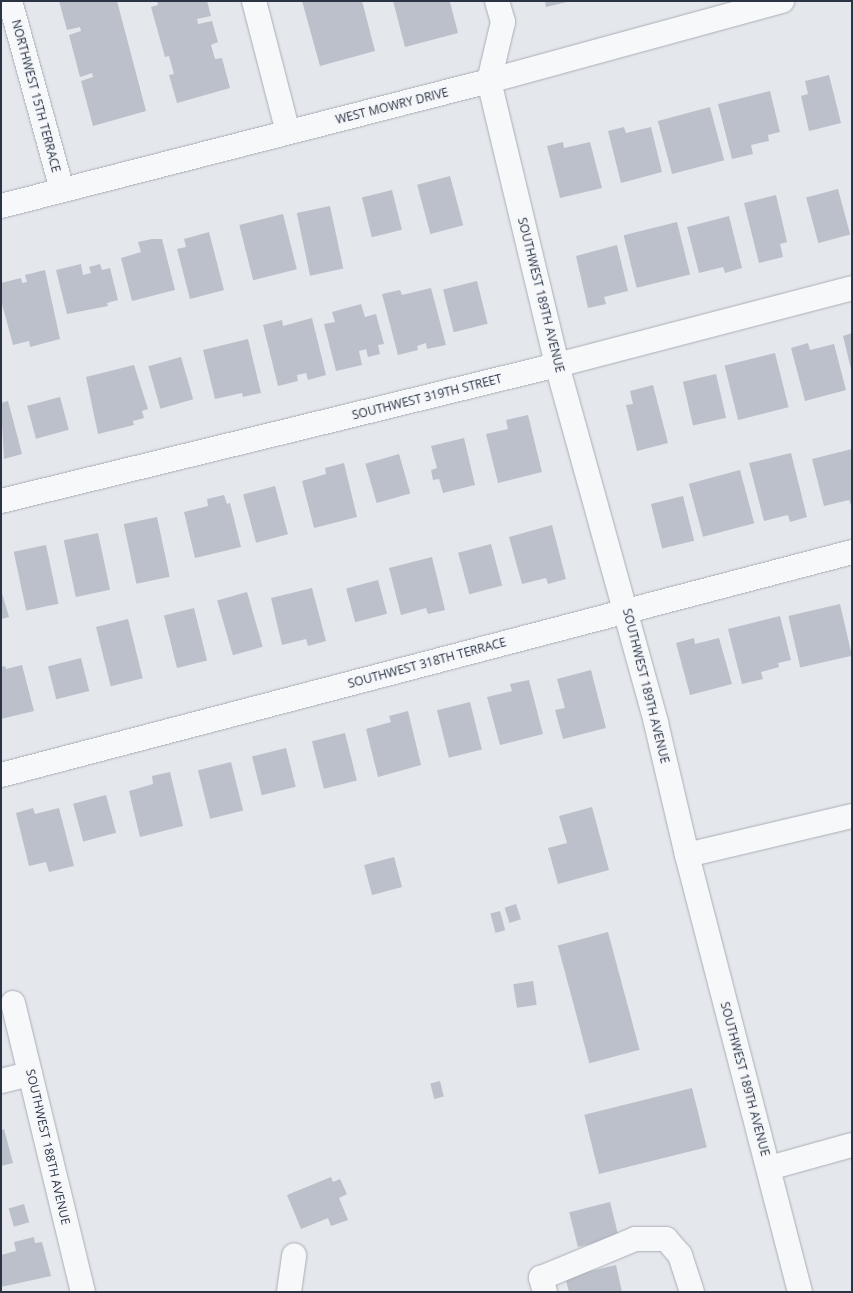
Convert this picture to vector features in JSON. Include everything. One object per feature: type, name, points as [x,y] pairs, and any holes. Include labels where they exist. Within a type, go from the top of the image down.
[{"type":"street","name":"NORTHWEST 15TH TERRACE","points":[[10,1],[62,190]]},
{"type":"street","points":[[254,1],[288,132]]},
{"type":"street","points":[[489,81],[503,22],[498,1]]},
{"type":"street","name":"WEST MOWRY DRIVE","points":[[1,206],[489,81],[782,1]]},
{"type":"street","name":"SOUTHWEST 189TH AVENUE","points":[[489,81],[557,365],[626,611],[800,1292]]},
{"type":"street","name":"SOUTHWEST 319TH STREET","points":[[1,501],[557,365],[852,288]]},
{"type":"street","name":"SOUTHWEST 318TH TERRACE","points":[[1,774],[852,552]]},
{"type":"street","points":[[687,855],[852,816]]},
{"type":"street","name":"SOUTHWEST 188TH AVENUE","points":[[13,1003],[83,1292]]},
{"type":"street","points":[[1,1081],[30,1074]]},
{"type":"street","points":[[769,1168],[852,1145]]},
{"type":"street","points":[[545,1292],[541,1278],[635,1239],[666,1239],[680,1254],[692,1292]]},
{"type":"street","points":[[289,1292],[294,1254]]},
{"type":"building","points":[[59,1],[117,1],[146,111],[93,126],[81,81],[93,77],[92,73],[80,77],[69,35],[81,31],[80,27],[67,30]]},
{"type":"building","points":[[157,1],[207,1],[211,16],[197,19],[198,24],[212,21],[218,42],[211,45],[215,59],[222,58],[230,88],[177,103],[169,75],[174,74],[169,56],[165,57],[151,7],[158,5]]},
{"type":"building","points":[[302,1],[362,1],[375,51],[320,66]]},
{"type":"building","points":[[393,1],[450,2],[458,33],[405,47]]},
{"type":"building","points":[[545,1],[567,1],[567,2],[546,7]]},
{"type":"building","points":[[829,75],[841,123],[809,131],[801,96],[808,94],[805,81]]},
{"type":"building","points":[[770,91],[780,132],[768,135],[769,141],[751,145],[753,154],[732,159],[718,104]]},
{"type":"building","points":[[710,107],[724,160],[672,174],[658,121]]},
{"type":"building","points":[[624,127],[626,133],[651,127],[662,172],[621,183],[608,131]]},
{"type":"building","points":[[563,142],[564,148],[590,142],[602,188],[560,198],[547,146]]},
{"type":"building","points":[[450,176],[463,225],[430,234],[417,185]]},
{"type":"building","points":[[838,189],[850,234],[818,243],[806,198]]},
{"type":"building","points":[[392,190],[402,230],[372,237],[362,197]]},
{"type":"building","points":[[776,195],[787,242],[780,244],[783,257],[759,263],[744,203]]},
{"type":"building","points":[[330,206],[343,269],[310,276],[297,213]]},
{"type":"building","points":[[283,214],[297,269],[253,280],[239,225]]},
{"type":"building","points":[[729,216],[742,268],[725,273],[723,267],[699,273],[687,227]]},
{"type":"building","points":[[677,222],[690,274],[637,288],[624,235]]},
{"type":"building","points":[[209,232],[224,290],[190,299],[177,249],[186,247],[184,239]]},
{"type":"building","points":[[162,239],[175,290],[132,301],[121,258],[141,252],[138,242]]},
{"type":"building","points":[[617,245],[628,291],[604,297],[606,304],[588,308],[576,256]]},
{"type":"building","points":[[81,264],[83,275],[91,273],[89,267],[100,264],[102,270],[110,268],[118,300],[107,303],[108,306],[67,314],[56,270]]},
{"type":"building","points":[[45,270],[60,339],[30,347],[29,341],[13,345],[1,300],[1,283],[21,278],[22,283],[27,282],[25,275]]},
{"type":"building","points":[[477,281],[488,324],[454,332],[443,289]]},
{"type":"building","points":[[431,288],[446,345],[427,349],[426,343],[417,346],[418,350],[398,355],[382,294],[400,290],[402,295]]},
{"type":"building","points":[[361,304],[365,317],[376,314],[384,344],[378,345],[380,354],[368,357],[366,349],[359,351],[362,365],[336,371],[324,324],[335,322],[332,312]]},
{"type":"building","points":[[312,318],[326,375],[308,380],[306,373],[297,375],[298,381],[278,386],[263,325],[282,320],[283,326]]},
{"type":"building","points":[[852,333],[852,368],[851,369],[843,336]]},
{"type":"building","points":[[248,339],[261,393],[243,397],[242,393],[215,399],[203,350]]},
{"type":"building","points":[[808,343],[810,350],[834,344],[846,390],[805,401],[791,348]]},
{"type":"building","points":[[775,353],[789,407],[738,420],[725,366]]},
{"type":"building","points":[[181,357],[193,399],[160,409],[148,366]]},
{"type":"building","points":[[134,365],[148,409],[142,411],[144,418],[133,421],[134,425],[98,434],[86,377]]},
{"type":"building","points":[[716,374],[726,418],[693,425],[683,382]]},
{"type":"building","points":[[653,385],[668,443],[637,451],[626,405],[633,404],[630,391]]},
{"type":"building","points":[[60,397],[69,430],[36,439],[27,406]]},
{"type":"building","points":[[8,401],[22,454],[4,459],[1,403]]},
{"type":"building","points":[[528,415],[542,472],[498,483],[486,434],[508,429],[506,420]]},
{"type":"building","points":[[464,438],[475,485],[443,493],[439,479],[433,480],[431,470],[437,468],[431,446]]},
{"type":"building","points":[[852,449],[852,508],[849,500],[824,506],[812,459]]},
{"type":"building","points":[[791,453],[807,517],[790,522],[788,515],[764,521],[749,463]]},
{"type":"building","points":[[399,454],[410,493],[377,503],[365,464]]},
{"type":"building","points":[[344,463],[357,517],[314,528],[302,481],[326,474],[325,468]]},
{"type":"building","points":[[740,470],[754,523],[703,537],[689,484]]},
{"type":"building","points":[[275,486],[288,534],[256,543],[243,495]]},
{"type":"building","points":[[224,495],[227,504],[230,503],[241,547],[195,558],[184,512],[208,506],[207,499]]},
{"type":"building","points":[[683,496],[694,541],[662,549],[651,504]]},
{"type":"building","points":[[157,517],[170,577],[136,584],[124,524]]},
{"type":"building","points":[[552,525],[566,579],[548,584],[546,578],[522,584],[509,537]]},
{"type":"building","points":[[98,533],[110,590],[76,597],[64,540]]},
{"type":"building","points":[[491,544],[502,586],[469,594],[458,553]]},
{"type":"building","points":[[46,545],[58,604],[26,611],[14,552]]},
{"type":"building","points":[[432,557],[445,610],[428,614],[426,608],[401,615],[389,568]]},
{"type":"building","points":[[378,580],[387,614],[355,622],[346,589]]},
{"type":"building","points":[[312,588],[326,641],[308,646],[306,639],[282,645],[271,598]]},
{"type":"building","points":[[1,590],[9,617],[1,619]]},
{"type":"building","points":[[247,592],[263,647],[233,655],[217,601]]},
{"type":"building","points":[[840,604],[852,656],[800,668],[788,616]]},
{"type":"building","points":[[194,608],[207,660],[177,668],[164,615]]},
{"type":"building","points":[[780,616],[791,660],[778,663],[779,667],[761,672],[763,679],[742,684],[728,629]]},
{"type":"building","points":[[128,619],[143,678],[111,686],[96,627]]},
{"type":"building","points":[[694,638],[695,644],[719,638],[732,684],[690,695],[676,643]]},
{"type":"building","points":[[81,658],[89,691],[56,699],[48,666]]},
{"type":"building","points":[[22,665],[34,711],[1,719],[1,667],[5,666],[6,669]]},
{"type":"building","points":[[591,670],[606,728],[563,739],[555,710],[565,708],[557,679]]},
{"type":"building","points":[[529,680],[543,734],[500,745],[487,697],[512,691],[510,684]]},
{"type":"building","points":[[470,702],[482,750],[449,758],[437,710]]},
{"type":"building","points":[[408,711],[421,765],[378,777],[366,729],[391,722],[389,716]]},
{"type":"building","points":[[345,733],[357,781],[324,789],[312,741]]},
{"type":"building","points":[[286,748],[296,787],[262,795],[252,756]]},
{"type":"building","points":[[231,762],[243,811],[210,819],[198,770]]},
{"type":"building","points":[[170,772],[183,826],[140,837],[129,791],[153,784],[152,776]]},
{"type":"building","points":[[106,795],[116,833],[83,841],[73,804]]},
{"type":"building","points":[[592,807],[609,870],[558,884],[548,848],[567,843],[559,816]]},
{"type":"building","points":[[33,808],[35,814],[59,808],[74,866],[49,872],[46,862],[29,866],[16,813]]},
{"type":"building","points":[[394,857],[402,887],[372,895],[364,865]]},
{"type":"building","points":[[516,904],[521,919],[510,923],[505,908]]},
{"type":"building","points":[[500,911],[505,930],[496,933],[490,914]]},
{"type":"building","points":[[608,932],[640,1050],[589,1063],[558,945]]},
{"type":"building","points":[[533,981],[537,1005],[517,1008],[513,984]]},
{"type":"building","points":[[440,1081],[444,1097],[434,1099],[430,1083]]},
{"type":"building","points":[[692,1088],[707,1147],[599,1174],[584,1115]]},
{"type":"building","points":[[4,1129],[13,1163],[1,1166],[1,1130]]},
{"type":"building","points":[[331,1177],[333,1182],[340,1179],[347,1194],[339,1198],[348,1220],[331,1226],[328,1218],[301,1229],[287,1195]]},
{"type":"building","points":[[610,1202],[619,1237],[578,1247],[569,1212]]},
{"type":"building","points":[[24,1204],[29,1222],[14,1227],[9,1208]]},
{"type":"building","points":[[34,1237],[35,1243],[42,1242],[51,1276],[1,1287],[1,1255],[16,1251],[14,1242]]},
{"type":"building","points":[[616,1265],[622,1292],[569,1292],[565,1277]]}]
